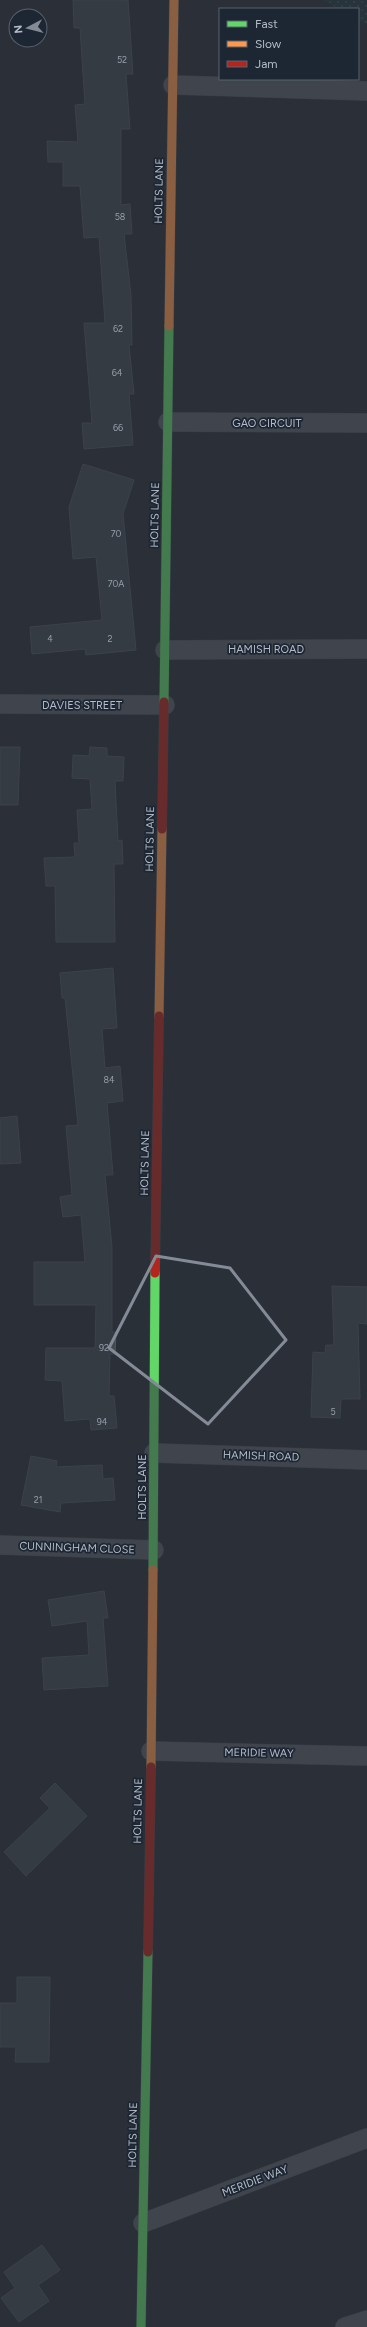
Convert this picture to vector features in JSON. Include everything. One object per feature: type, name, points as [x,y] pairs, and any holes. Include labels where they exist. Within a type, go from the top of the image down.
[{"type":"street","name":"HOLTS LANE","points":[[141,2327],[152,1751],[155,1261],[165,705],[174,0]]},
{"type":"street","points":[[173,85],[367,91]]},
{"type":"street","name":"GAO CIRCUIT","points":[[168,422],[367,423]]},
{"type":"street","name":"HAMISH ROAD","points":[[165,650],[367,649]]},
{"type":"street","name":"DAVIES STREET","points":[[0,704],[165,705]]},
{"type":"street","name":"HAMISH ROAD","points":[[154,1453],[367,1460]]},
{"type":"street","name":"CUNNINGHAM CLOSE","points":[[0,1545],[154,1550]]},
{"type":"street","name":"MERIDIE WAY","points":[[152,1751],[367,1756]]},
{"type":"street","name":"MERIDIE WAY","points":[[143,2223],[367,2138]]},
{"type":"street","points":[[346,2327],[367,2320]]},
{"type":"highlighted area","points":[[156,1256],[230,1268],[286,1340],[208,1424],[109,1348]]},
{"type":"green space","points":[[323,0],[367,0],[367,25],[359,21],[359,8],[337,8]]},
{"type":"building","points":[[73,0],[128,0],[133,74],[126,74],[130,129],[121,129],[121,205],[130,204],[132,234],[124,234],[131,295],[132,345],[129,345],[134,394],[129,394],[133,445],[84,449],[82,423],[92,423],[84,323],[105,323],[99,237],[84,238],[80,186],[63,186],[63,162],[48,162],[47,141],[78,142],[75,105],[85,104],[80,28],[74,28]]},
{"type":"building","points":[[83,464],[134,480],[123,514],[136,650],[86,655],[85,649],[32,654],[30,627],[102,620],[96,557],[73,559],[69,507]]},
{"type":"building","points":[[0,747],[20,747],[18,805],[0,805]]},
{"type":"building","points":[[90,747],[107,748],[107,756],[124,757],[123,781],[115,781],[118,841],[122,840],[123,864],[114,864],[115,942],[56,942],[55,886],[46,886],[44,858],[75,857],[74,843],[79,843],[77,810],[92,809],[90,779],[72,778],[73,755],[89,756]]},
{"type":"building","points":[[113,968],[117,1028],[102,1029],[105,1068],[120,1066],[123,1101],[107,1103],[113,1175],[105,1175],[112,1247],[112,1332],[116,1332],[115,1354],[110,1354],[109,1396],[114,1396],[117,1428],[91,1430],[90,1419],[65,1421],[62,1381],[45,1380],[46,1348],[95,1348],[96,1305],[34,1305],[34,1262],[85,1262],[81,1215],[63,1217],[60,1197],[72,1195],[66,1126],[78,1125],[65,998],[62,998],[60,973]]},
{"type":"building","points":[[17,1116],[21,1163],[0,1164],[0,1118]]},
{"type":"building","points":[[332,1286],[367,1287],[367,1324],[358,1323],[360,1399],[341,1399],[340,1418],[311,1417],[313,1352],[325,1353],[326,1345],[334,1345]]},
{"type":"building","points":[[31,1456],[57,1461],[56,1467],[102,1465],[103,1479],[113,1478],[115,1500],[61,1503],[60,1512],[21,1505]]},
{"type":"building","points":[[104,1591],[108,1618],[103,1618],[108,1686],[44,1690],[42,1658],[89,1655],[87,1621],[52,1626],[48,1600]]},
{"type":"building","points":[[55,1783],[87,1816],[26,1876],[4,1852],[50,1808],[40,1798]]},
{"type":"building","points":[[17,1977],[50,1977],[49,2062],[15,2062],[16,2047],[0,2047],[0,2003],[17,2003]]},
{"type":"building","points":[[42,2245],[60,2270],[38,2285],[49,2301],[19,2322],[1,2298],[15,2288],[4,2272]]},
{"type":"traffic: fast","points":[[164,702],[169,326]]},
{"type":"traffic: fast","points":[[153,1570],[155,1273]]},
{"type":"traffic: fast","points":[[141,2327],[148,1952]]},
{"type":"traffic: slow","points":[[169,326],[174,0]]},
{"type":"traffic: slow","points":[[159,1016],[162,829]]},
{"type":"traffic: slow","points":[[151,1767],[153,1570]]},
{"type":"traffic: jam","points":[[162,829],[164,702]]},
{"type":"traffic: jam","points":[[155,1273],[159,1016]]},
{"type":"traffic: jam","points":[[148,1952],[151,1767]]}]
